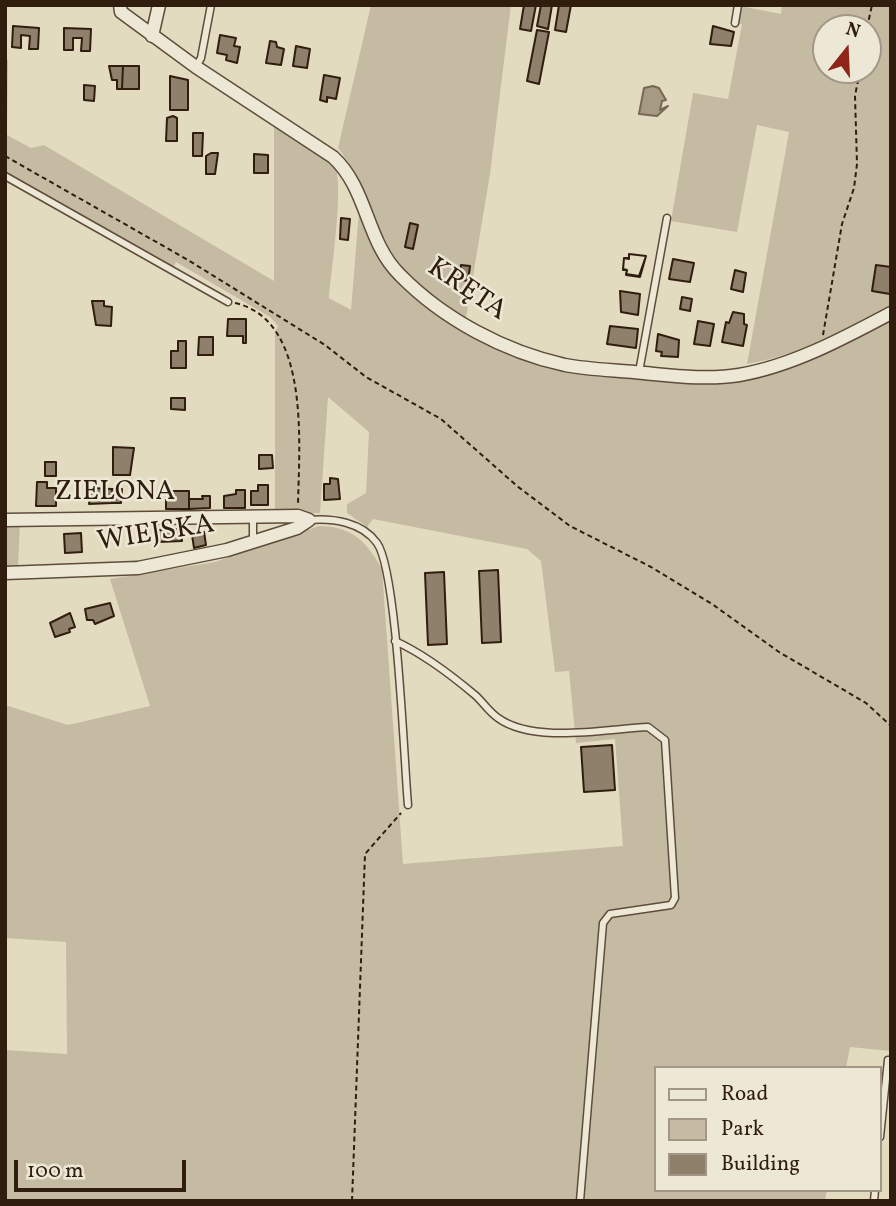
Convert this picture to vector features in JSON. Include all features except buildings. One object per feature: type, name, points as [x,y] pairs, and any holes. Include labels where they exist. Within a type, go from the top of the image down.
[{"type":"street","name":"KRĘTA","points":[[120,5],[121,12],[152,36],[334,157],[346,169],[380,250],[399,275],[429,300],[513,351],[568,366],[715,377],[742,374],[823,347],[891,313]]},
{"type":"street","points":[[152,36],[159,5]]},
{"type":"street","name":"ZIELONA","points":[[5,520],[304,518]]},
{"type":"street","name":"WIEJSKA","points":[[5,573],[138,568],[190,559],[297,528],[304,518]]},
{"type":"lane","points":[[196,67],[201,58],[211,5]]},
{"type":"lane","points":[[735,23],[738,5]]},
{"type":"lane","points":[[5,176],[228,302]]},
{"type":"lane","points":[[639,372],[667,218]]},
{"type":"lane","points":[[253,518],[253,541]]},
{"type":"lane","points":[[304,518],[343,522],[366,532],[378,543],[387,578],[395,641],[408,805]]},
{"type":"lane","points":[[395,641],[419,651],[499,719],[532,731],[580,732],[648,727],[665,740],[676,898],[671,905],[610,914],[603,923],[580,1201]]},
{"type":"lane","points":[[882,1118],[888,1060],[891,1060]]},
{"type":"path","points":[[823,347],[842,224],[854,188],[857,164],[854,117],[858,84]]},
{"type":"path","points":[[5,156],[188,260],[325,345],[366,377],[441,419],[517,485],[570,526],[651,567],[712,604],[779,652],[866,703],[891,726]]},
{"type":"path","points":[[228,302],[242,305],[271,321],[288,355],[295,380],[304,518]]},
{"type":"path","points":[[352,1201],[365,855],[408,805]]},
{"type":"green space","points":[[371,5],[511,5],[490,174],[466,318],[418,285],[393,261],[379,238],[361,182],[338,148]]},
{"type":"green space","points":[[735,5],[781,14],[782,5],[891,5],[891,309],[803,349],[747,364],[789,132],[757,125],[737,232],[671,221],[693,93],[728,99],[742,24],[732,21]]},
{"type":"green space","points":[[5,60],[8,60],[7,135],[31,148],[44,145],[274,281],[274,123],[334,164],[337,173],[338,207],[329,298],[351,310],[359,211],[380,262],[415,297],[510,355],[546,366],[646,379],[719,383],[760,376],[891,320],[891,1051],[850,1047],[846,1066],[654,1066],[654,1192],[827,1192],[825,1201],[5,1201],[5,1050],[67,1054],[66,942],[5,938],[5,705],[68,725],[150,706],[110,579],[215,562],[319,526],[349,532],[364,544],[382,569],[403,864],[623,846],[615,739],[576,743],[569,671],[555,672],[541,561],[527,549],[373,519],[367,527],[347,513],[347,504],[366,493],[369,432],[328,397],[320,513],[275,513],[275,332],[278,326],[270,317],[176,262],[173,268],[5,172]]},
{"type":"green space","points":[[20,522],[18,566],[5,566],[5,523]]},
{"type":"shaded area","points":[[644,88],[659,88],[666,100],[662,101],[660,110],[668,106],[657,116],[639,114]]}]
